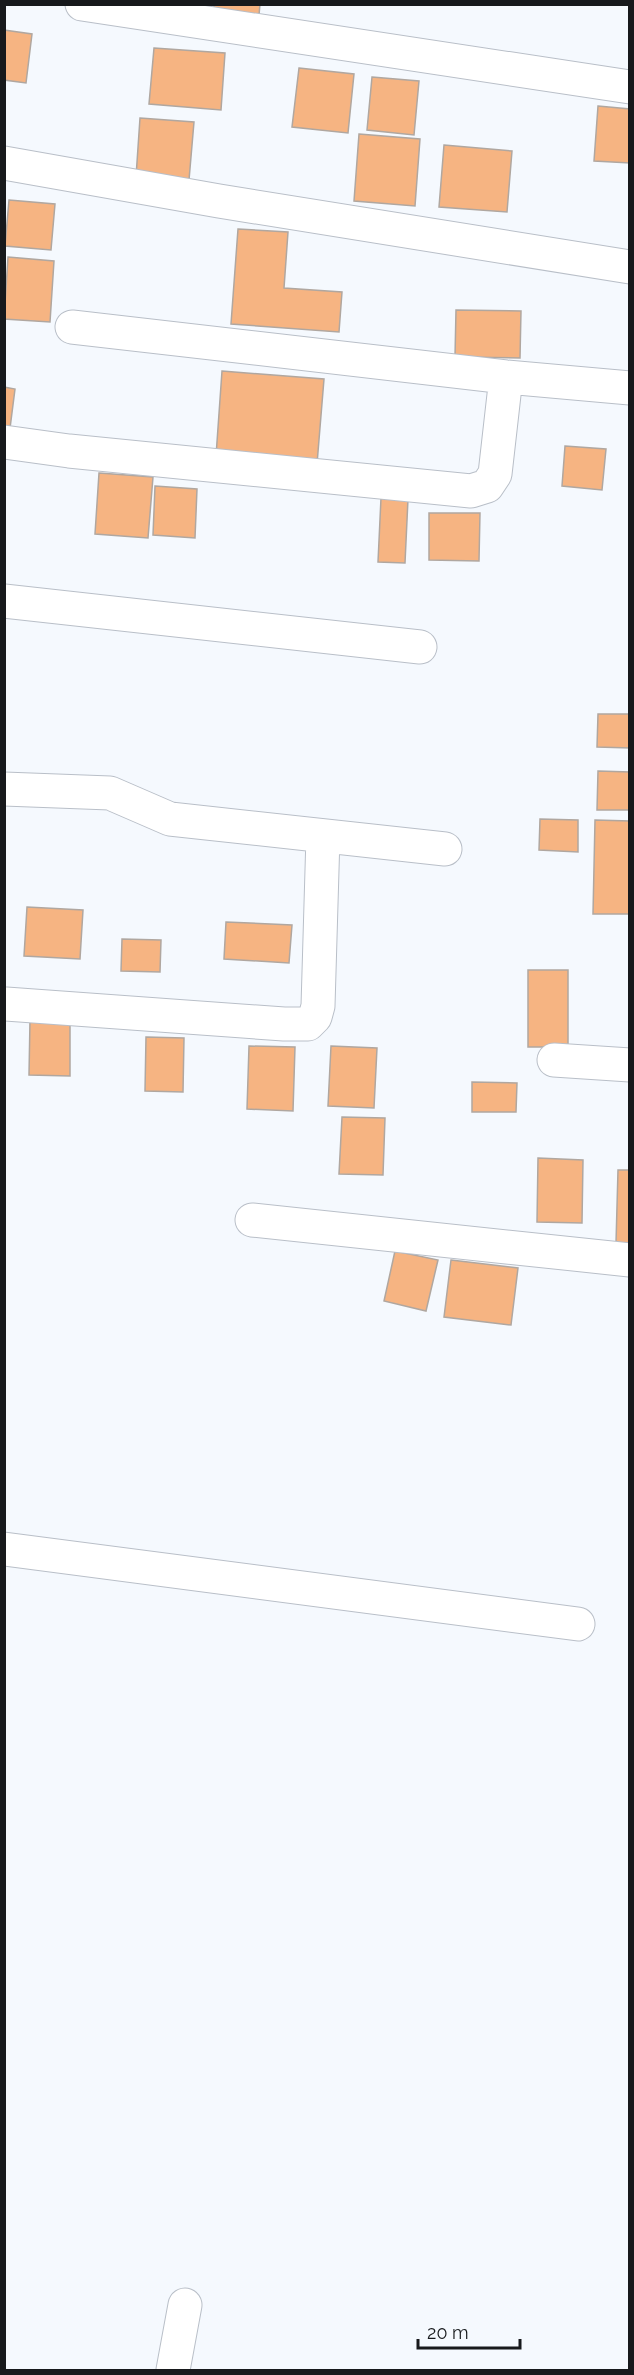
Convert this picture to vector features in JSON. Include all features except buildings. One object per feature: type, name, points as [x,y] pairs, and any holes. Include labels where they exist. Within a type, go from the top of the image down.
[{"type":"street","points":[[82,4],[630,87]]},
{"type":"street","points":[[4,163],[219,201],[630,267]]},
{"type":"street","points":[[72,327],[506,377],[630,388]]},
{"type":"street","points":[[4,442],[69,451],[471,491],[488,486],[495,474],[506,377]]},
{"type":"street","points":[[4,601],[420,647]]},
{"type":"street","points":[[4,789],[110,793],[170,819],[445,849]]},
{"type":"street","points":[[6,1004],[293,1025],[308,1024],[315,1017],[318,1006],[323,836]]},
{"type":"street","points":[[554,1060],[630,1065]]},
{"type":"street","points":[[252,1220],[630,1260]]},
{"type":"street","points":[[4,1549],[578,1624]]},
{"type":"street","points":[[173,2370],[185,2306]]}]
